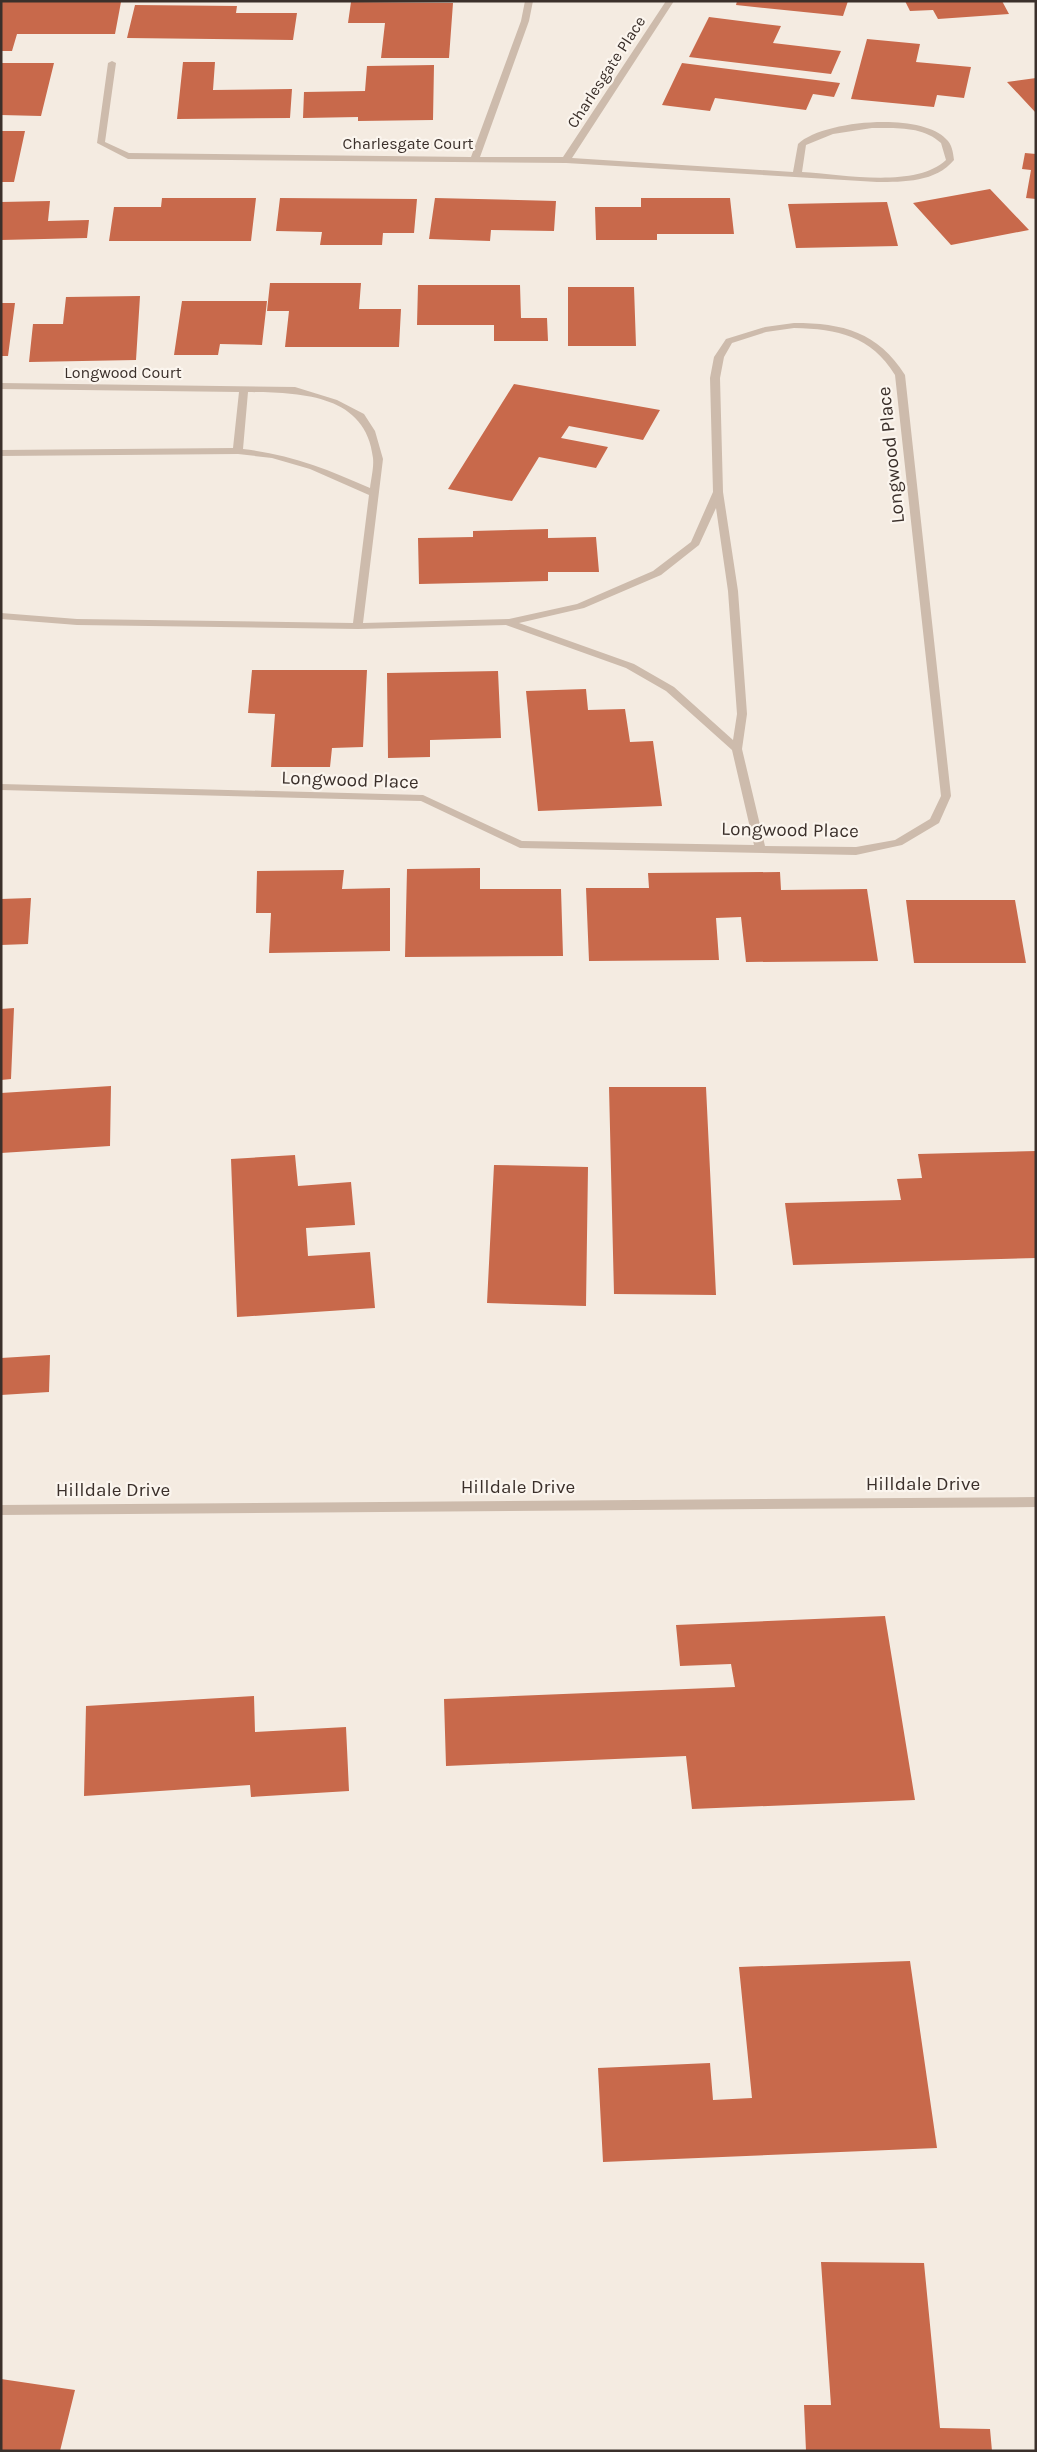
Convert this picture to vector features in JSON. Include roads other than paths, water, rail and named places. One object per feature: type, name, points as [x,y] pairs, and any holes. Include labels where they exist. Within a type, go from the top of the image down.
[{"type":"street","points":[[475,158],[525,21],[529,1]]},
{"type":"street","name":"Charlesgate Place","points":[[566,160],[670,1]]},
{"type":"street","name":"Charlesgate Court","points":[[112,63],[101,143],[128,156],[566,160],[797,174],[886,178],[917,177],[940,170],[950,160],[948,147],[941,139],[924,131],[909,128],[857,127],[812,136],[802,144],[797,174]]},
{"type":"street","name":"Longwood Place","points":[[1,787],[423,798],[520,844],[856,851],[898,843],[935,821],[946,796],[900,374],[893,359],[864,337],[824,327],[777,327],[729,341],[719,358],[716,378],[718,492],[733,591],[742,714],[737,749]]},
{"type":"street","name":"Longwood Court","points":[[1,386],[295,390],[320,396],[345,407],[365,420],[373,437],[378,459],[358,626]]},
{"type":"street","points":[[238,451],[244,388]]},
{"type":"street","points":[[1,454],[238,451],[273,455],[313,467],[374,494]]},
{"type":"street","name":"Longwood Place","points":[[1,616],[77,622],[358,626],[509,622],[580,606],[657,573],[695,543],[718,492]]},
{"type":"street","points":[[509,622],[630,666],[670,689],[737,749],[760,848]]},
{"type":"street","name":"Hilldale Drive","points":[[1,1510],[1036,1502]]}]
